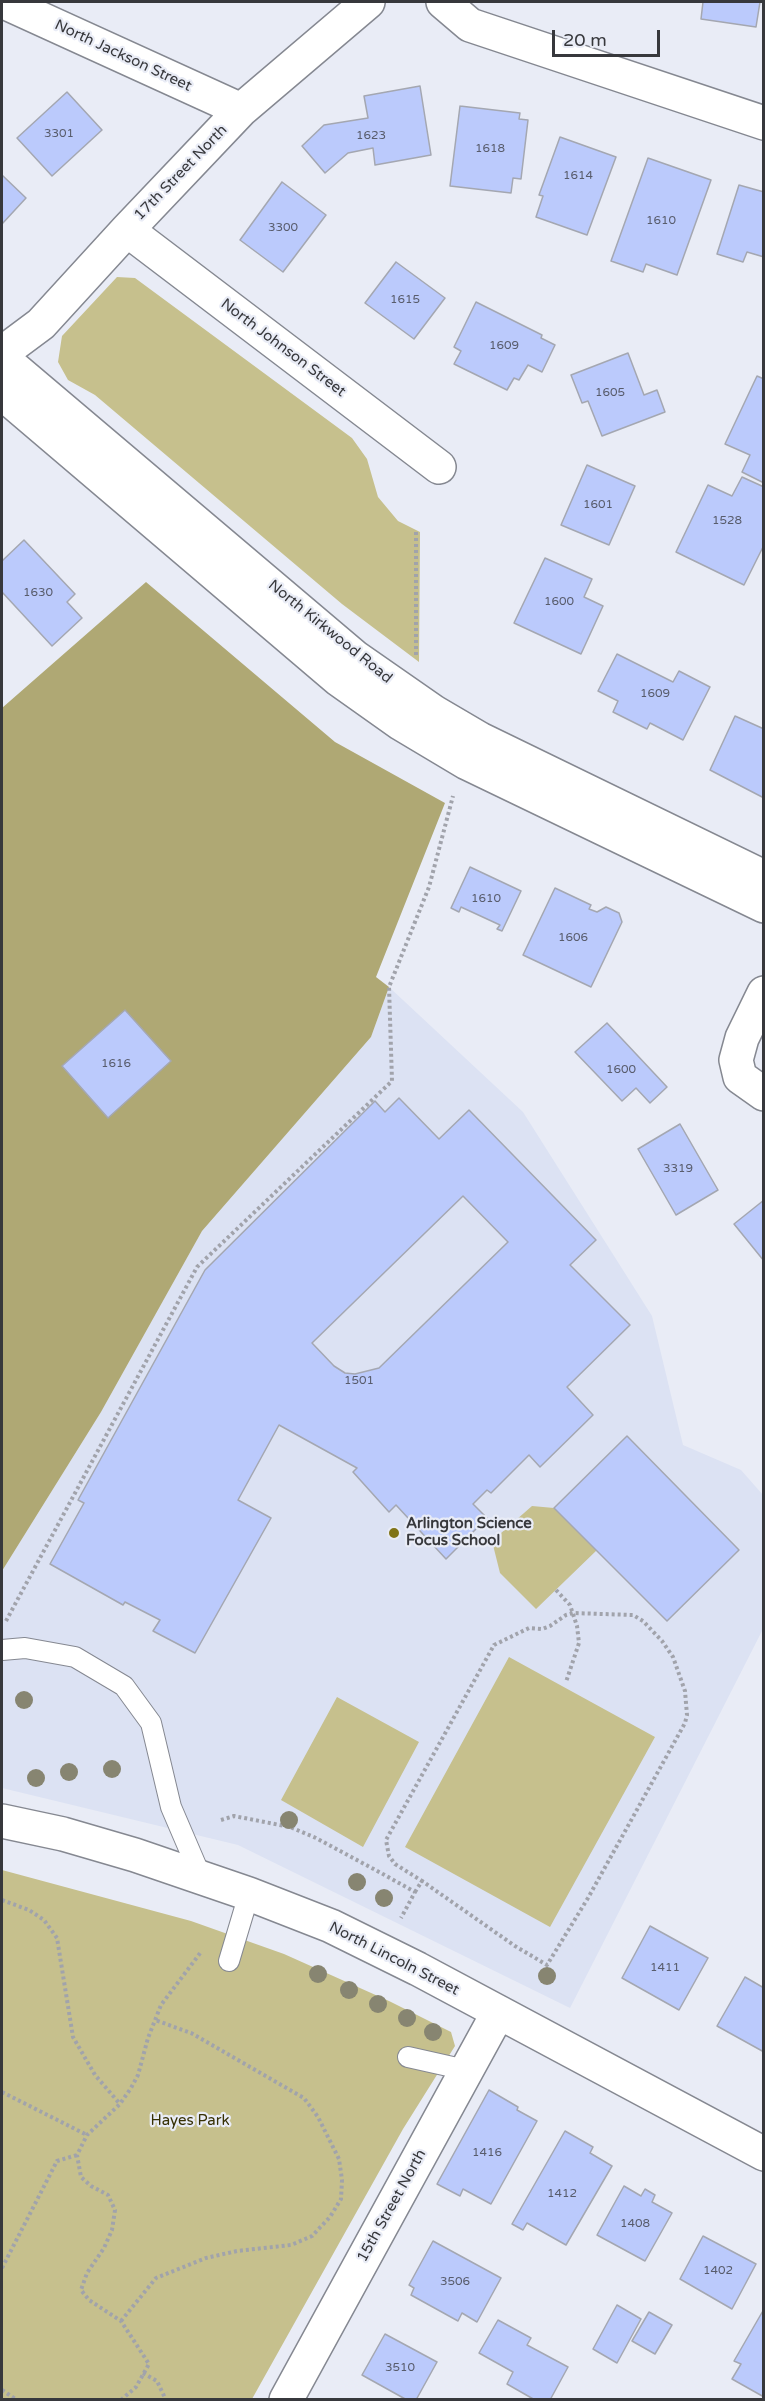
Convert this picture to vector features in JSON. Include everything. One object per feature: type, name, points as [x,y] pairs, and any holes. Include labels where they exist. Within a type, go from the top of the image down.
[{"type":"street","name":"North Jackson Street","points":[[4,2],[241,110]]},
{"type":"street","name":"17th Street North","points":[[2,353],[41,324],[241,110],[368,2]]},
{"type":"street","points":[[443,2],[471,25],[764,123]]},
{"type":"street","name":"North Johnson Street","points":[[127,230],[439,466]]},
{"type":"street","name":"North Kirkwood Road","points":[[2,358],[355,657],[434,712],[480,739],[764,877]]},
{"type":"street","name":"North Kirkwood Road","points":[[2,393],[338,679],[400,723],[467,764],[764,906]]},
{"type":"street","points":[[764,993],[742,1038],[736,1060],[740,1077],[764,1094]]},
{"type":"street","name":"North Lincoln Street","points":[[2,1821],[63,1834],[135,1855],[249,1894],[331,1926],[418,1969],[764,2154]]},
{"type":"street","name":"15th Street North","points":[[286,2400],[498,2013]]},
{"type":"lane","points":[[2,1650],[25,1647],[75,1657],[124,1686],[151,1723],[171,1807],[201,1877]]},
{"type":"lane","points":[[229,1961],[249,1894]]},
{"type":"lane","points":[[408,2057],[466,2070]]},
{"type":"path","points":[[416,530],[416,659]]},
{"type":"path","points":[[2,1629],[197,1267],[392,1081],[388,987],[429,887],[455,786]]},
{"type":"path","points":[[556,1590],[570,1605],[577,1626],[579,1644],[566,1682]]},
{"type":"path","points":[[573,1613],[633,1615],[643,1621],[673,1657],[685,1691],[687,1715],[685,1723],[599,1880],[547,1965],[515,1946],[422,1881],[395,1864],[388,1856],[386,1840],[494,1645],[529,1628],[542,1629],[550,1626],[573,1613]]},
{"type":"path","points":[[221,1820],[234,1816],[290,1827],[316,1838],[415,1892]]},
{"type":"path","points":[[401,1918],[422,1881]]},
{"type":"path","points":[[2,1900],[29,1910],[44,1920],[57,1938],[73,2037],[95,2075],[120,2104]]},
{"type":"path","points":[[122,2400],[136,2387],[149,2364],[121,2321],[89,2300],[81,2290],[87,2273],[104,2248],[112,2230],[115,2210],[108,2195],[91,2186],[81,2177],[77,2155],[87,2135],[120,2104],[138,2075],[161,2005],[201,1953],[204,1942]]},
{"type":"path","points":[[121,2321],[156,2278],[206,2258],[237,2251],[291,2245],[301,2241],[312,2236],[330,2217],[341,2199],[342,2180],[339,2159],[318,2117],[304,2098],[191,2033],[155,2020]]},
{"type":"path","points":[[2,2092],[87,2135]]},
{"type":"path","points":[[2,2268],[57,2161],[77,2155]]},
{"type":"path","points":[[143,2373],[157,2381],[166,2400]]},
{"type":"path","points":[[2,2390],[17,2400]]},
{"type":"shaded area","points":[[146,582],[335,742],[445,803],[376,977],[389,987],[371,1037],[202,1231],[101,1412],[2,1571],[2,708]]},
{"type":"shaded area","name":"Arlington Science Focus School","points":[[389,987],[523,1112],[652,1316],[683,1445],[741,1470],[763,1495],[763,1629],[570,2008],[238,1845],[2,1788],[2,1571],[101,1412],[202,1231],[371,1037]]},
{"type":"green space","points":[[117,277],[135,278],[352,438],[367,459],[378,497],[398,521],[420,532],[419,662],[342,604],[95,395],[68,380],[58,362],[62,336]]},
{"type":"green space","points":[[532,1506],[554,1508],[597,1550],[536,1609],[500,1573],[492,1541]]},
{"type":"green space","points":[[509,1657],[655,1737],[550,1927],[405,1847]]},
{"type":"green space","points":[[337,1697],[419,1742],[363,1847],[281,1800]]},
{"type":"green space","name":"Hayes Park","points":[[2,1870],[191,1921],[284,1954],[389,2001],[451,2032],[455,2046],[403,2129],[252,2399],[2,2399]]},
{"type":"building","points":[[703,2],[760,2],[756,27],[701,19]]},
{"type":"building","points":[[420,86],[431,155],[375,165],[373,148],[348,153],[325,173],[302,146],[324,125],[368,118],[364,96]]},
{"type":"building","points":[[67,92],[102,130],[52,176],[17,138]]},
{"type":"building","points":[[460,106],[520,113],[519,119],[528,120],[521,179],[513,178],[511,193],[450,186]]},
{"type":"building","points":[[560,137],[616,157],[587,235],[536,217],[543,196],[539,195]]},
{"type":"building","points":[[648,158],[711,180],[677,275],[646,264],[643,272],[611,261]]},
{"type":"building","points":[[2,175],[26,198],[2,224]]},
{"type":"building","points":[[282,182],[326,215],[283,272],[240,240]]},
{"type":"building","points":[[739,185],[764,192],[764,257],[747,252],[743,262],[717,254]]},
{"type":"building","points":[[396,262],[445,298],[414,339],[365,303]]},
{"type":"building","points":[[476,302],[542,335],[541,338],[555,345],[542,372],[528,365],[519,380],[514,378],[507,390],[454,364],[461,351],[454,347]]},
{"type":"building","points":[[628,353],[644,395],[657,390],[665,412],[602,436],[588,401],[582,403],[571,375]]},
{"type":"building","points":[[757,376],[764,379],[764,483],[742,472],[750,455],[725,444]]},
{"type":"building","points":[[587,465],[635,486],[609,545],[561,525]]},
{"type":"building","points":[[742,477],[764,487],[764,545],[744,585],[676,552],[708,485],[732,496]]},
{"type":"building","points":[[24,540],[75,594],[67,602],[82,618],[52,646],[2,592],[2,561]]},
{"type":"building","points":[[545,558],[592,579],[584,597],[603,606],[581,654],[514,623]]},
{"type":"building","points":[[617,654],[673,682],[679,671],[710,687],[683,740],[650,723],[647,729],[613,712],[618,701],[598,691]]},
{"type":"building","points":[[735,716],[764,729],[764,798],[710,770]]},
{"type":"building","points":[[470,867],[521,891],[502,931],[497,929],[500,925],[461,907],[459,912],[451,908]]},
{"type":"building","points":[[555,888],[591,905],[589,909],[597,912],[606,907],[619,913],[622,922],[591,987],[523,955]]},
{"type":"building","points":[[125,1010],[171,1061],[108,1118],[62,1066]]},
{"type":"building","points":[[607,1023],[667,1087],[650,1103],[636,1088],[622,1101],[575,1052]]},
{"type":"building","name":"Arlington Science Focus School","points":[[399,1098],[439,1139],[469,1110],[596,1240],[570,1265],[630,1325],[567,1387],[593,1415],[540,1467],[529,1455],[491,1493],[487,1490],[473,1504],[487,1518],[446,1559],[396,1505],[389,1512],[353,1472],[357,1468],[279,1425],[238,1500],[271,1518],[195,1653],[153,1631],[160,1620],[125,1602],[123,1605],[50,1564],[84,1503],[78,1500],[205,1270],[375,1101],[385,1112]],"holes":[[[463,1196],[508,1242],[379,1368],[355,1374],[345,1373],[334,1366],[312,1343]]]},
{"type":"building","points":[[680,1124],[718,1190],[676,1215],[638,1149]]},
{"type":"building","points":[[764,1200],[764,1261],[734,1224]]},
{"type":"building","points":[[627,1436],[739,1550],[667,1621],[554,1508]]},
{"type":"building","points":[[650,1926],[708,1958],[679,2010],[622,1978]]},
{"type":"building","points":[[745,1977],[764,1988],[764,2052],[717,2026]]},
{"type":"building","points":[[489,2090],[537,2121],[491,2204],[463,2189],[460,2196],[437,2184]]},
{"type":"building","points":[[565,2131],[593,2147],[590,2153],[612,2166],[566,2245],[527,2223],[523,2230],[512,2224]]},
{"type":"building","points":[[624,2186],[641,2196],[645,2189],[655,2195],[652,2202],[672,2213],[645,2261],[597,2235]]},
{"type":"building","points":[[703,2236],[756,2264],[732,2309],[680,2279]]},
{"type":"building","points":[[433,2241],[501,2278],[477,2322],[462,2313],[458,2321],[411,2295],[414,2288],[409,2285]]},
{"type":"building","points":[[617,2305],[641,2319],[617,2363],[593,2349]]},
{"type":"building","points":[[764,2309],[764,2397],[732,2379],[741,2364],[734,2361]]},
{"type":"building","points":[[649,2312],[672,2325],[655,2354],[632,2341]]},
{"type":"building","points":[[498,2320],[531,2338],[527,2345],[568,2367],[550,2400],[535,2400],[507,2384],[513,2372],[479,2353]]},
{"type":"building","points":[[385,2334],[437,2362],[416,2400],[407,2400],[362,2375]]},
{"type":"place","name":"Arlington Science Focus School","points":[[394,1533]]}]
